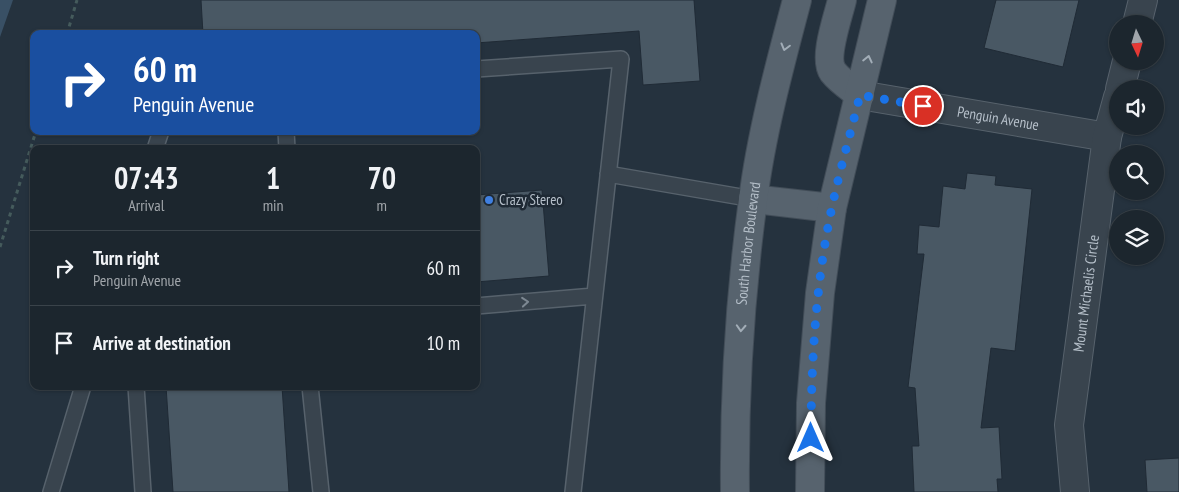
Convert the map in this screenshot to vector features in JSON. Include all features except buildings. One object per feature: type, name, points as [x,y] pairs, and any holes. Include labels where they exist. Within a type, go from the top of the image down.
[{"type":"main road","name":"South Harbor Boulevard","points":[[735,492],[737,403],[744,288],[753,198],[780,64],[798,0]]},
{"type":"main road","points":[[842,0],[830,55],[830,66],[834,74],[860,95]]},
{"type":"main road","points":[[810,492],[812,385],[820,293],[832,208],[882,0]]},
{"type":"main road","points":[[753,198],[832,208]]},
{"type":"street","points":[[1140,15],[1144,0]]},
{"type":"street","name":"Penguin Avenue","points":[[860,95],[1107,137]]},
{"type":"street","name":"Mount Michaelis Circle","points":[[1075,492],[1069,425],[1109,130]]},
{"type":"lane","points":[[480,69],[621,59],[573,492]]},
{"type":"lane","points":[[608,174],[753,198]]},
{"type":"lane","points":[[480,306],[594,296]]},
{"type":"lane","points":[[50,492],[82,390]]},
{"type":"lane","points":[[136,390],[143,492]]},
{"type":"lane","points":[[310,390],[321,492]]},
{"type":"path","points":[[68,30],[77,0]]},
{"type":"path","points":[[0,247],[30,150]]},
{"type":"water","points":[[0,0],[13,0],[0,37]]},
{"type":"place","name":"Crazy Stereo","points":[[489,200]]},
{"type":"route","points":[[811,438],[811,403],[820,293],[832,208],[860,95],[923,106]]}]
